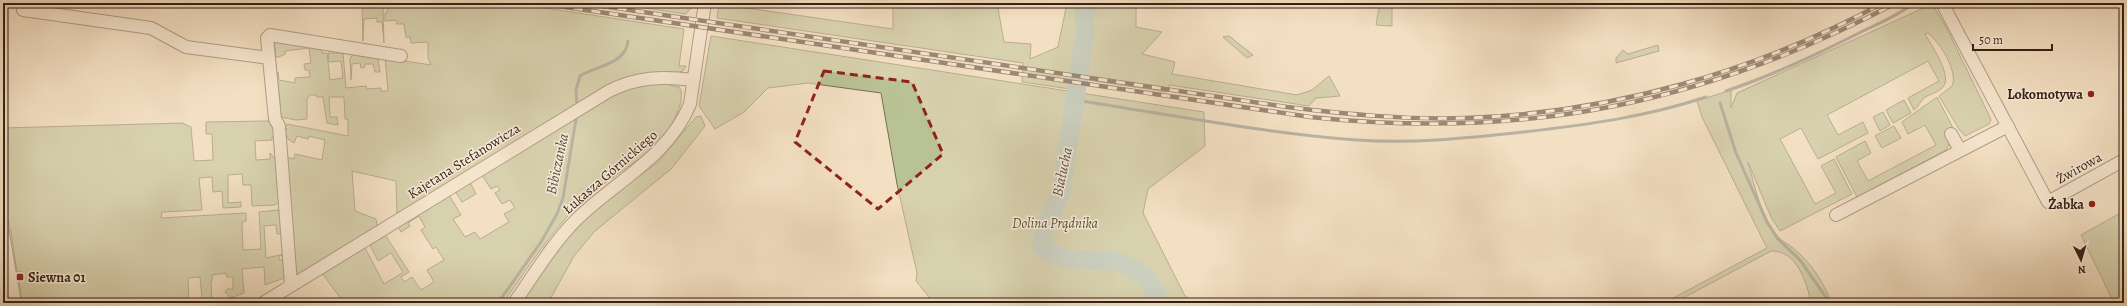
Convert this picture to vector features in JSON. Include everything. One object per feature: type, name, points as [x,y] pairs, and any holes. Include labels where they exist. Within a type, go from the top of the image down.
[{"type":"street","name":"Łukasza Górnickiego","points":[[514,303],[554,246],[574,221],[592,205],[639,169],[673,136],[684,118],[690,104],[705,3]]},
{"type":"street","points":[[1836,215],[2008,126],[1942,3]]},
{"type":"street","points":[[23,10],[151,28],[186,47],[269,58]]},
{"type":"street","points":[[291,284],[279,127],[275,119],[267,40],[270,35],[402,56]]},
{"type":"street","name":"Kajetana Stefanowicza","points":[[263,303],[291,284],[571,113],[615,88],[633,81],[660,77],[693,80]]},
{"type":"street","name":"Żwirowa","points":[[2008,126],[2048,202],[2124,160]]},
{"type":"street","points":[[1951,134],[1960,150]]},
{"type":"street","points":[[3,233],[15,303]]},
{"type":"highlighted area","points":[[824,71],[912,82],[943,154],[878,209],[795,142]]},
{"type":"green space","points":[[358,3],[512,3],[684,29],[679,66],[686,66],[683,71],[677,73],[654,74],[549,121],[397,214],[396,181],[352,171],[355,211],[376,219],[377,226],[299,275],[293,271],[285,157],[294,159],[295,154],[322,160],[325,140],[309,136],[308,139],[297,136],[294,143],[288,139],[285,132],[287,129],[285,127],[287,124],[348,136],[348,119],[345,119],[344,97],[329,97],[330,117],[337,117],[338,125],[327,123],[323,97],[317,97],[316,95],[310,95],[307,99],[307,119],[296,120],[281,117],[278,72],[279,80],[295,83],[295,78],[310,77],[309,70],[305,70],[304,64],[311,63],[309,48],[285,51],[285,54],[276,57],[274,39],[321,46],[322,53],[327,53],[330,80],[343,78],[341,61],[329,62],[328,53],[343,53],[346,88],[366,86],[367,89],[381,88],[381,91],[388,91],[385,58],[431,65],[428,58],[428,42],[411,43],[410,37],[406,37],[404,24],[397,24],[396,20],[385,21],[385,14],[389,8],[383,8],[384,43],[382,22],[377,22],[377,18],[364,19],[363,41],[362,4]]},
{"type":"green space","points":[[609,3],[695,3],[686,14]]},
{"type":"green space","points":[[893,3],[997,3],[1004,42],[1031,44],[1030,59],[1058,47],[1067,3],[1136,3],[1136,27],[1162,32],[1142,54],[1175,62],[1172,74],[1297,95],[1312,90],[1329,76],[1340,96],[1316,98],[1309,106],[1169,85],[1167,92],[1088,80],[1084,91],[1022,82],[1023,63],[717,18],[719,4],[893,29]]},
{"type":"green space","points":[[1380,3],[1392,3],[1392,26],[1376,25]]},
{"type":"green space","points":[[1932,4],[1946,27],[1989,115],[1991,120],[1989,124],[1965,136],[1959,129],[1939,96],[1952,86],[1953,73],[1947,57],[1928,33],[1925,34],[1940,60],[1945,76],[1945,82],[1941,89],[1924,98],[1914,110],[1908,98],[1939,81],[1928,61],[1827,115],[1838,135],[1863,122],[1868,133],[1818,159],[1801,128],[1780,139],[1815,204],[1836,193],[1821,166],[1834,159],[1852,194],[1780,231],[1771,217],[1748,162],[1759,201],[1772,229],[1781,240],[1793,248],[1811,266],[1825,288],[1832,303],[1811,303],[1807,286],[1794,262],[1788,256],[1780,252],[1771,251],[1674,303],[1664,303],[1767,248],[1702,117],[1697,101],[1731,90],[1731,108],[1737,93]]},
{"type":"green space","name":"Dolina Prądnika","points":[[711,36],[1204,112],[1205,146],[1148,189],[1143,213],[1185,296],[1196,303],[934,303],[916,281],[917,273],[897,184],[881,93],[808,83],[768,88],[744,112],[715,129],[699,106]]},
{"type":"green space","points":[[1229,36],[1253,55],[1247,58],[1223,37]]},
{"type":"green space","points":[[1658,45],[1659,51],[1616,63],[1616,58],[1623,50],[1628,54]]},
{"type":"green space","points":[[353,54],[363,57],[364,54],[372,55],[374,58],[378,59],[380,72],[375,72],[373,64],[365,64],[365,67],[361,68],[360,63],[352,64],[351,80],[350,59]]},
{"type":"green space","points":[[669,82],[669,85],[679,87],[681,96],[680,105],[674,120],[665,134],[643,156],[603,184],[571,212],[541,250],[503,303],[344,303],[322,273],[364,246],[384,284],[402,273],[403,272],[391,253],[378,261],[369,243],[384,233],[409,272],[401,277],[404,282],[412,277],[421,290],[434,282],[427,270],[444,260],[436,247],[433,249],[421,230],[425,227],[419,216],[408,223],[410,226],[401,232],[397,225],[449,195],[461,215],[453,219],[465,237],[475,232],[480,239],[509,222],[504,214],[515,208],[510,200],[502,204],[495,193],[500,190],[497,186],[491,189],[480,172],[621,87]]},
{"type":"green space","points":[[1937,97],[1955,132],[1946,150],[1857,197],[1836,157],[1865,141],[1871,153],[1857,161],[1868,181],[1936,145],[1925,125],[1908,134],[1902,122]]},
{"type":"green space","points":[[1904,100],[1911,113],[1893,123],[1886,110]]},
{"type":"green space","points":[[1883,112],[1890,125],[1880,131],[1873,117]]},
{"type":"green space","points":[[701,116],[705,126],[671,169],[595,231],[574,256],[548,303],[520,303],[567,238],[588,215],[658,162],[696,117]]},
{"type":"green space","points":[[269,121],[276,127],[276,137],[272,137],[272,140],[255,141],[256,160],[270,159],[270,153],[277,161],[279,202],[275,205],[252,206],[251,185],[243,185],[242,174],[228,175],[228,203],[241,202],[241,207],[223,208],[222,191],[213,192],[212,177],[199,178],[202,210],[162,212],[161,218],[246,213],[246,221],[242,222],[243,250],[261,249],[259,212],[278,210],[282,215],[284,234],[277,234],[276,225],[264,226],[266,258],[284,254],[285,255],[279,256],[279,260],[286,260],[287,277],[265,285],[264,267],[242,269],[244,293],[231,298],[225,292],[227,289],[233,289],[233,277],[227,277],[226,273],[212,275],[212,303],[198,303],[198,298],[202,298],[200,277],[188,278],[189,303],[22,303],[19,282],[22,281],[21,271],[17,272],[11,232],[3,204],[3,128],[182,123],[191,127],[194,161],[213,160],[212,134],[206,134],[206,122]]},
{"type":"green space","points":[[1894,126],[1901,138],[1882,148],[1875,136]]},
{"type":"green space","points":[[469,180],[476,194],[462,202],[455,191]]},
{"type":"green space","points":[[2124,211],[2124,303],[2114,303],[2081,235]]},
{"type":"water","points":[[1085,3],[1097,3],[1090,17],[1089,41],[1084,67],[1073,67],[1076,59]]},
{"type":"waterway","name":"Białucha","points":[[1089,3],[1084,12],[1085,33],[1061,191],[1046,226],[1042,240],[1042,247],[1049,252],[1069,260],[1112,260],[1123,264],[1146,277],[1161,303]]},
{"type":"waterway","points":[[1726,91],[1779,71],[1813,56],[1889,18],[1914,3]]},
{"type":"waterway","name":"Bibiczanka","points":[[577,106],[576,90],[580,76],[616,60],[626,49],[628,41]]},
{"type":"waterway","points":[[1074,100],[1286,133],[1357,140],[1399,141],[1440,140],[1593,123],[1661,110],[1706,97]]},
{"type":"waterway","points":[[1720,103],[1736,153],[1767,222],[1778,239],[1800,260],[1830,303]]},
{"type":"waterway","name":"Bibiczanka","points":[[498,303],[541,242],[557,214],[563,198],[577,113]]},
{"type":"railway","points":[[538,3],[1310,117],[1389,123],[1466,123],[1540,118],[1612,106],[1683,90],[1754,67],[1825,38],[1896,3]]},
{"type":"railway","points":[[582,3],[1287,107],[1376,116],[1421,118],[1466,118],[1520,114],[1574,108],[1628,98],[1733,68],[1834,28],[1883,3]]},
{"type":"place","name":"Lokomotywa","points":[[2091,94]]},
{"type":"place","name":"Żabka","points":[[2092,204]]},
{"type":"place","name":"Siewna 01","points":[[20,277]]}]
